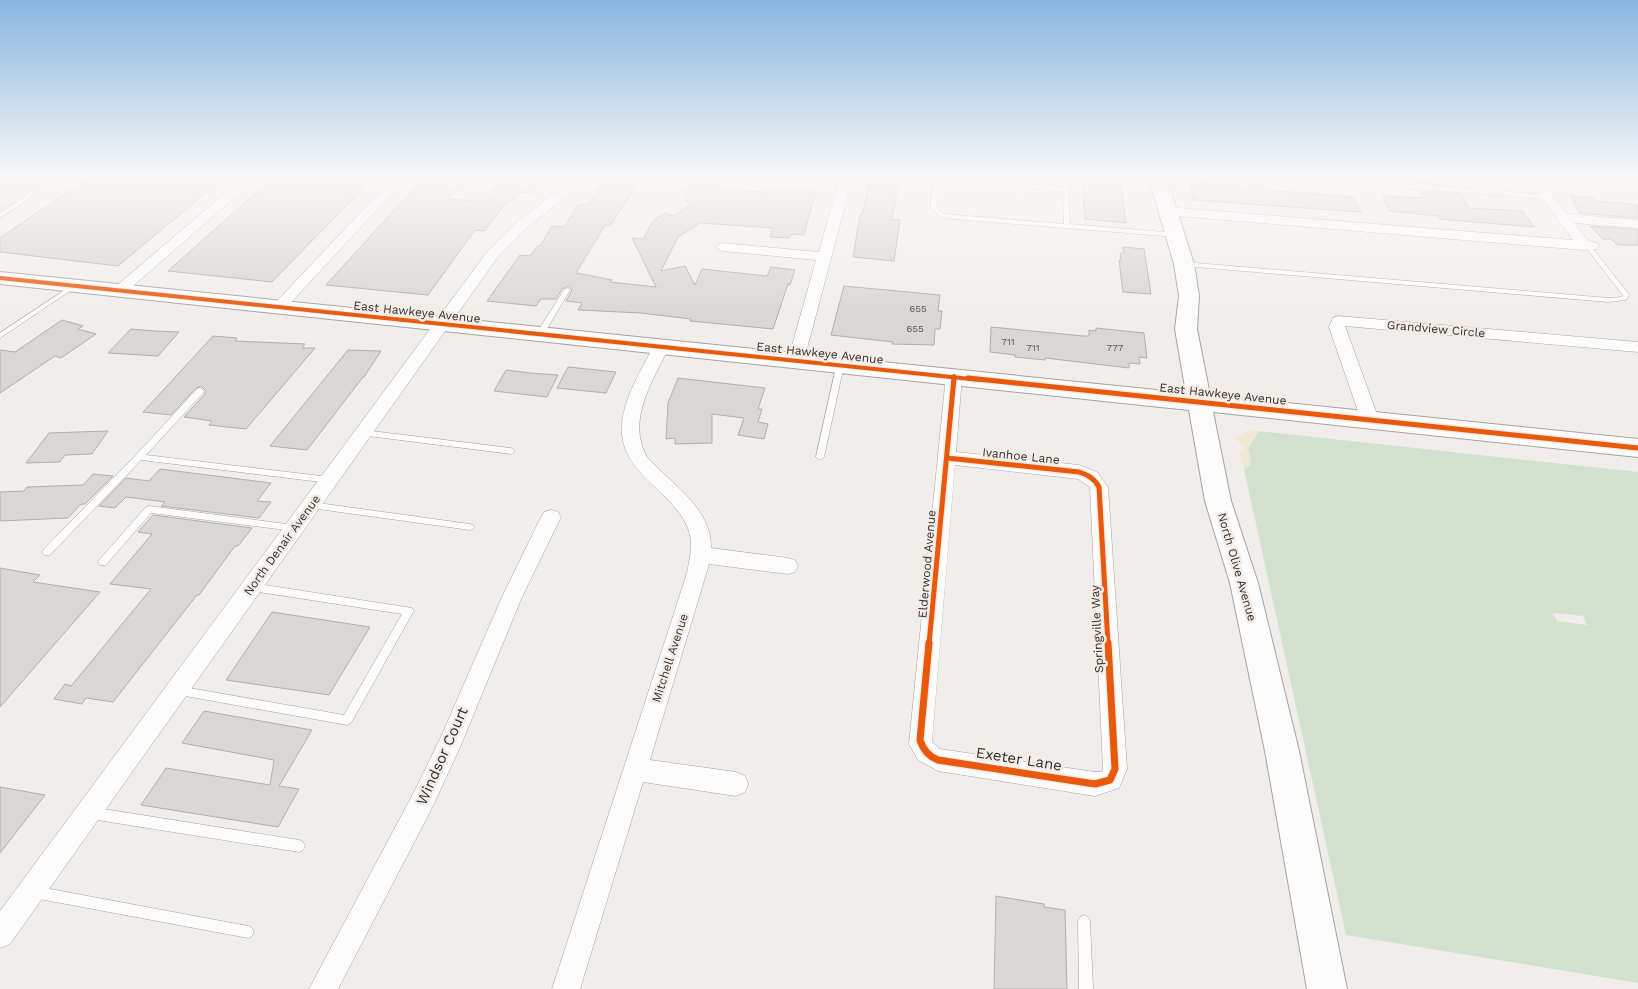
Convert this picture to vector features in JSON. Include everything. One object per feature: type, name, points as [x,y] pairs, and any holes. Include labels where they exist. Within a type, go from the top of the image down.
[{"type":"street","points":[[119,291],[199,222]]},
{"type":"street","points":[[278,307],[358,222]]},
{"type":"street","name":"North Denair Avenue","points":[[0,934],[492,255],[525,222]]},
{"type":"street","points":[[796,360],[835,222]]},
{"type":"street","name":"North Olive Avenue","points":[[1171,222],[1184,264],[1189,296],[1186,329],[1221,512],[1244,583],[1280,742],[1327,989]]},
{"type":"street","points":[[1300,222],[1588,246]]},
{"type":"street","points":[[1567,222],[1588,246]]},
{"type":"street","points":[[1615,222],[1638,224]]},
{"type":"street","points":[[722,247],[825,257]]},
{"type":"street","name":"East Hawkeye Avenue","points":[[0,278],[1638,448]]},
{"type":"street","name":"Grandview Circle","points":[[1370,420],[1336,327],[1338,321],[1347,320],[1638,347]]},
{"type":"street","name":"Mitchell Avenue","points":[[566,989],[697,574],[700,555],[700,536],[695,521],[679,499],[648,472],[639,460],[630,433],[634,406],[661,347]]},
{"type":"street","name":"Elderwood Avenue","points":[[925,752],[920,740],[954,376]]},
{"type":"street","name":"Ivanhoe Lane","points":[[947,458],[1079,472],[1092,477]]},
{"type":"street","name":"Springville Way","points":[[1092,477],[1099,487],[1115,769],[1110,780]]},
{"type":"street","name":"Windsor Court","points":[[322,989],[423,800],[449,745],[512,597],[550,517]]},
{"type":"street","points":[[700,555],[788,566]]},
{"type":"street","name":"Exeter Lane","points":[[925,752],[938,760],[1095,784],[1110,780]]},
{"type":"street","points":[[635,768],[736,784]]},
{"type":"lane","points":[[1019,222],[1176,235]]},
{"type":"lane","points":[[1184,264],[1608,300],[1624,299],[1626,295],[1624,292],[1588,246]]},
{"type":"lane","points":[[0,336],[74,286]]},
{"type":"lane","points":[[540,334],[567,290]]},
{"type":"lane","points":[[820,457],[840,365]]},
{"type":"lane","points":[[47,552],[200,391]]},
{"type":"lane","points":[[363,433],[511,451]]},
{"type":"lane","points":[[139,457],[329,480]]},
{"type":"lane","points":[[311,505],[470,527]]},
{"type":"lane","points":[[103,562],[149,509],[295,528]]},
{"type":"lane","points":[[176,691],[347,720],[409,612],[252,587]]},
{"type":"lane","points":[[89,812],[299,846]]},
{"type":"lane","points":[[31,892],[248,932]]},
{"type":"lane","points":[[1084,921],[1086,989]]},
{"type":"green space","points":[[1259,431],[1638,472],[1638,983],[1346,935],[1244,469],[1251,464],[1248,448]],"holes":[[[1553,613],[1583,616],[1587,625],[1557,621]]]},
{"type":"sand","points":[[1251,430],[1259,431],[1248,448],[1251,464],[1244,469],[1240,451],[1245,451],[1243,443],[1238,442],[1237,438]]},
{"type":"building","points":[[23,222],[171,222],[118,266],[0,252],[0,238]]},
{"type":"building","points":[[223,222],[330,222],[272,282],[168,271]]},
{"type":"building","points":[[383,222],[491,222],[484,231],[475,230],[428,295],[326,285]]},
{"type":"building","points":[[567,222],[613,222],[610,226],[605,225],[576,273],[612,280],[610,282],[656,287],[632,238],[643,239],[652,222],[807,222],[804,235],[791,234],[789,238],[770,237],[773,228],[700,223],[678,237],[661,271],[685,266],[695,285],[702,269],[767,276],[771,267],[795,270],[790,285],[788,284],[773,329],[690,321],[691,319],[641,313],[578,310],[582,303],[566,301],[572,290],[568,286],[562,289],[556,299],[541,299],[536,306],[487,301],[520,255],[530,256],[537,246],[540,246],[552,226],[564,227]]},
{"type":"building","points":[[859,222],[900,222],[894,261],[853,257]]},
{"type":"building","points":[[1476,222],[1531,222],[1534,227]]},
{"type":"building","points":[[1590,226],[1638,230],[1638,245],[1618,245],[1611,239],[1603,239]]},
{"type":"building","points":[[1123,247],[1144,249],[1151,294],[1123,292],[1119,260],[1121,260],[1120,254],[1124,252]]},
{"type":"building","points":[[844,286],[940,295],[938,311],[942,311],[940,329],[935,329],[934,345],[892,344],[893,342],[831,335]]},
{"type":"building","points":[[62,320],[83,326],[78,329],[96,334],[61,358],[55,356],[0,393],[0,350],[15,352]]},
{"type":"building","points":[[991,327],[1083,336],[1089,336],[1089,330],[1096,331],[1096,328],[1144,333],[1147,358],[1139,357],[1140,364],[1129,363],[1129,368],[1045,358],[1045,360],[1015,357],[1015,355],[990,352]]},
{"type":"building","points":[[131,329],[179,332],[158,356],[108,353]]},
{"type":"building","points":[[213,336],[237,338],[235,341],[305,344],[302,348],[315,348],[246,429],[209,425],[212,421],[184,417],[205,394],[206,391],[201,386],[196,388],[171,415],[143,412]]},
{"type":"building","points":[[348,350],[381,351],[364,377],[307,450],[270,446]]},
{"type":"building","points":[[568,367],[616,372],[606,393],[557,388]]},
{"type":"building","points":[[506,370],[558,375],[547,397],[494,391]]},
{"type":"building","points":[[678,378],[765,388],[758,409],[762,409],[758,422],[768,424],[764,439],[738,435],[744,418],[712,414],[712,443],[675,444],[675,438],[666,439],[668,403]]},
{"type":"building","points":[[108,431],[92,454],[65,455],[60,462],[26,463],[49,433]]},
{"type":"building","points":[[160,469],[271,483],[257,501],[271,502],[259,518],[161,506],[165,502],[126,497],[115,508],[99,506],[126,478],[149,481]]},
{"type":"building","points":[[93,474],[113,476],[68,518],[0,521],[0,492],[24,491],[27,487],[83,485]]},
{"type":"building","points":[[153,515],[252,528],[238,546],[235,546],[199,595],[197,595],[113,702],[86,698],[82,704],[54,699],[65,684],[71,686],[151,589],[110,584],[152,534],[138,532]]},
{"type":"building","points":[[0,568],[40,575],[33,582],[100,592],[0,707]]},
{"type":"building","points":[[272,612],[370,627],[329,695],[226,680]]},
{"type":"building","points":[[204,711],[312,730],[279,786],[299,789],[278,827],[141,805],[166,768],[270,785],[274,760],[182,743]]},
{"type":"building","points":[[0,787],[45,795],[0,853]]},
{"type":"building","points":[[996,896],[1044,904],[1044,907],[1065,910],[1067,989],[994,989]]},
{"type":"cycle path","points":[[0,278],[1638,448]]},
{"type":"cycle path","points":[[947,458],[1079,472],[1091,477],[1099,487],[1115,769],[1110,780],[1095,784],[938,760],[926,753],[922,747],[920,740],[954,376]]}]
